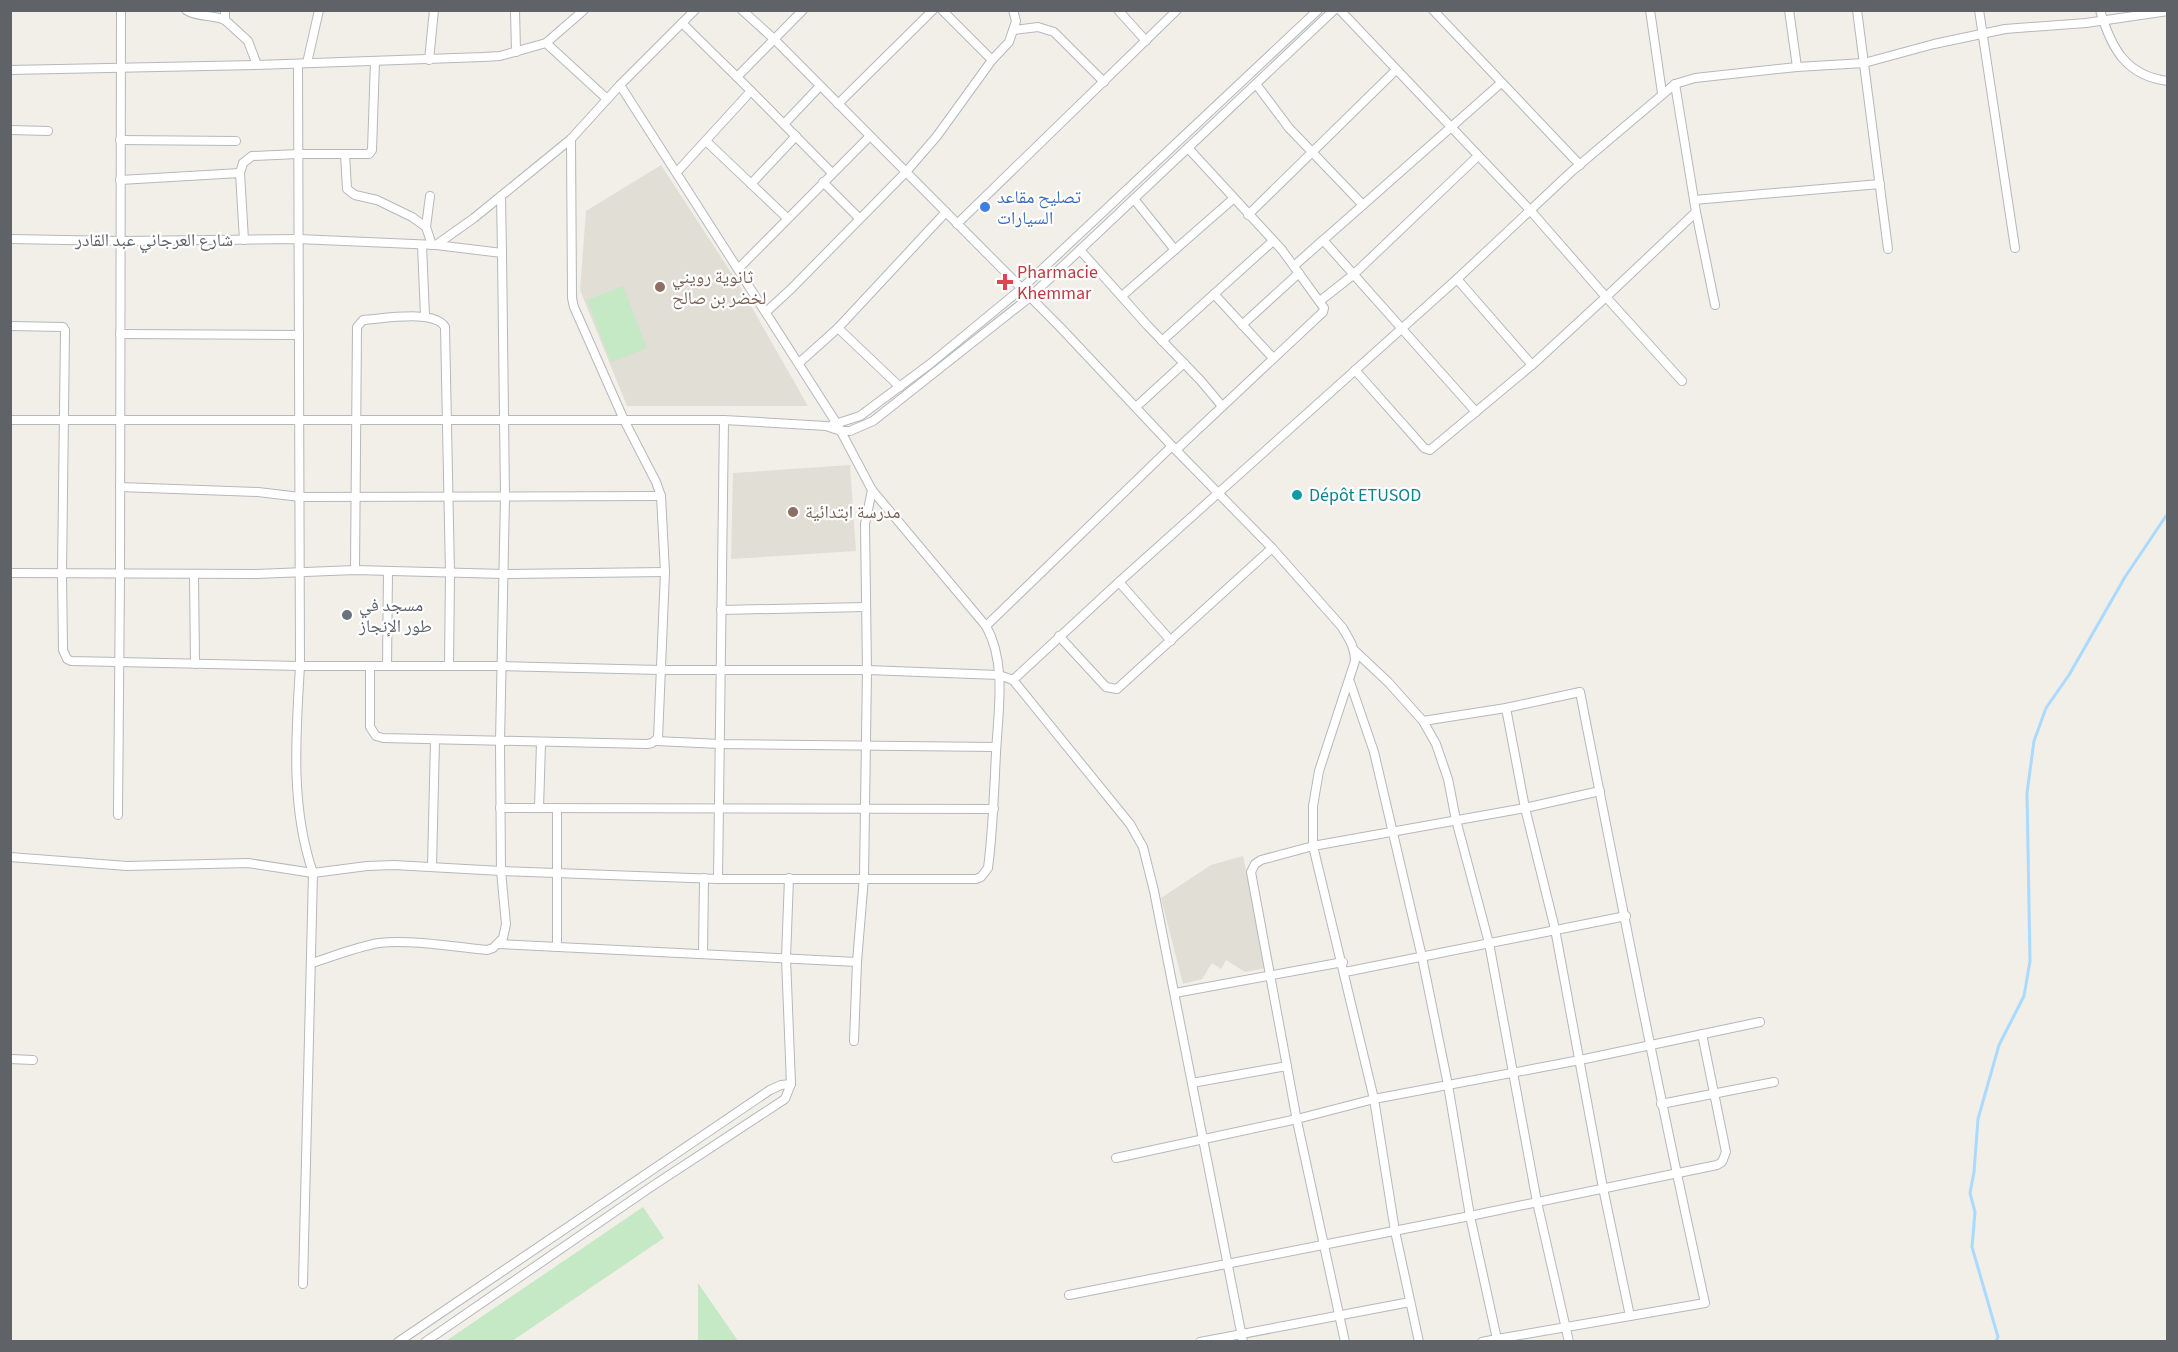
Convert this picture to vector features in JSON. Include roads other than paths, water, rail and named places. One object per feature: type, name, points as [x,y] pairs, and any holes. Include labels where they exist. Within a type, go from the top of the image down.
[{"type":"street","points":[[118,815],[121,10]]},
{"type":"street","points":[[186,10],[193,14],[219,17],[225,15],[249,41],[257,65]]},
{"type":"street","points":[[303,1284],[313,873],[305,844],[297,793],[296,731],[300,666],[298,154],[303,64],[319,10]]},
{"type":"street","points":[[429,60],[434,10]]},
{"type":"street","points":[[515,10],[516,52]]},
{"type":"street","points":[[10,70],[303,64],[500,56],[546,43],[584,10]]},
{"type":"street","points":[[430,245],[474,218],[571,139],[620,85],[695,10]]},
{"type":"street","points":[[742,10],[774,39],[1030,297],[1272,548],[1342,627],[1355,651],[1424,721],[1436,744],[1445,770],[1456,820],[1490,943],[1538,1202],[1569,1341]]},
{"type":"street","points":[[737,77],[803,10]]},
{"type":"street","points":[[838,104],[933,10]]},
{"type":"street","points":[[942,10],[992,60]]},
{"type":"street","points":[[766,312],[906,172],[950,120],[992,60],[1009,42],[1016,21],[1013,10]]},
{"type":"street","points":[[1118,10],[1146,41]]},
{"type":"street","points":[[957,224],[1177,10]]},
{"type":"street","points":[[839,427],[860,416],[900,387],[1021,289],[1318,10]]},
{"type":"street","points":[[10,420],[724,420],[860,428],[890,409],[1030,297],[1334,10]]},
{"type":"street","points":[[1340,10],[1530,210],[1682,381]]},
{"type":"street","points":[[1433,10],[1580,165]]},
{"type":"street","points":[[1650,10],[1662,93]]},
{"type":"street","points":[[1789,10],[1797,67]]},
{"type":"street","points":[[1857,10],[1888,249]]},
{"type":"street","points":[[1979,10],[2015,248]]},
{"type":"street","points":[[2100,10],[2103,21],[2129,68],[2149,78],[2168,81]]},
{"type":"street","points":[[1013,680],[1218,492],[1457,279],[1530,210],[1674,84],[1695,78],[1797,67],[1864,63],[2005,29],[2103,21],[2168,11]]},
{"type":"street","points":[[682,23],[832,173]]},
{"type":"street","points":[[1014,30],[1038,27],[1054,33],[1104,82]]},
{"type":"street","points":[[546,43],[607,99]]},
{"type":"street","points":[[244,240],[240,173],[243,163],[249,157],[369,154],[372,150],[375,61]]},
{"type":"street","points":[[1248,215],[1396,70]]},
{"type":"street","points":[[1296,269],[1362,204],[1501,83]]},
{"type":"street","points":[[1256,84],[1290,128],[1362,204]]},
{"type":"street","points":[[1674,84],[1714,305]]},
{"type":"street","points":[[10,857],[127,866],[248,863],[313,873],[367,866],[718,879],[976,879],[981,877],[988,868],[993,828],[999,675],[996,649],[986,626],[872,490],[839,427],[620,85]]},
{"type":"street","points":[[784,124],[819,86]]},
{"type":"street","points":[[677,172],[751,91]]},
{"type":"street","points":[[10,129],[48,131]]},
{"type":"street","points":[[751,184],[796,136]]},
{"type":"street","points":[[739,268],[870,136]]},
{"type":"street","points":[[571,139],[572,298],[578,318],[661,496],[665,572],[656,741]]},
{"type":"street","points":[[120,140],[236,141]]},
{"type":"street","points":[[706,141],[787,218]]},
{"type":"street","points":[[986,626],[1174,448],[1323,312],[1324,306],[1273,241],[1188,148]]},
{"type":"street","points":[[345,154],[347,189],[355,195],[394,207],[426,227]]},
{"type":"street","points":[[1320,301],[1353,275],[1478,156]]},
{"type":"street","points":[[120,180],[240,173]]},
{"type":"street","points":[[823,182],[859,218]]},
{"type":"street","points":[[1694,200],[1880,184]]},
{"type":"street","points":[[425,316],[430,245],[426,227],[430,196]]},
{"type":"street","points":[[312,963],[381,943],[399,942],[487,950],[503,938],[506,924],[501,871],[500,742],[505,497],[501,196]]},
{"type":"street","points":[[1134,199],[1175,250]]},
{"type":"street","points":[[1122,296],[1233,199]]},
{"type":"street","points":[[799,363],[838,328],[946,212]]},
{"type":"street","points":[[1355,370],[1427,449],[1436,446],[1532,364],[1696,212]]},
{"type":"street","name":"شارع العرجاني عبد القادر","points":[[10,239],[120,241],[298,239],[430,245],[502,253]]},
{"type":"street","points":[[1242,325],[1323,240],[1476,412]]},
{"type":"street","points":[[1162,341],[1273,241]]},
{"type":"street","points":[[1080,250],[1221,406]]},
{"type":"street","points":[[1457,279],[1532,364]]},
{"type":"street","points":[[1214,294],[1273,358]]},
{"type":"street","points":[[355,570],[358,325],[363,320],[425,316],[441,321],[445,327],[450,573],[448,666]]},
{"type":"street","points":[[10,326],[65,329],[63,650],[71,662],[300,666],[502,666],[660,670],[867,670],[999,675],[1013,680],[1130,824],[1143,847],[1175,993],[1242,1338]]},
{"type":"street","points":[[838,328],[900,387]]},
{"type":"street","points":[[120,334],[299,335]]},
{"type":"street","points":[[1136,407],[1184,363]]},
{"type":"street","points":[[718,879],[724,420]]},
{"type":"street","points":[[120,487],[258,492],[300,497],[661,496]]},
{"type":"street","points":[[854,1041],[857,962],[864,878],[867,670],[865,524],[872,490]]},
{"type":"street","points":[[1059,636],[1098,679],[1111,689],[1121,686],[1272,548]]},
{"type":"street","points":[[10,573],[256,574],[355,570],[504,574],[665,572]]},
{"type":"street","points":[[387,666],[388,571]]},
{"type":"street","points":[[194,573],[195,664]]},
{"type":"street","points":[[1119,582],[1171,641]]},
{"type":"street","points":[[722,610],[866,607]]},
{"type":"street","points":[[1355,651],[1350,682],[1319,771],[1313,806],[1313,846],[1343,962],[1374,1099],[1395,1231],[1419,1341]]},
{"type":"street","points":[[370,666],[370,727],[372,732],[383,738],[541,743],[647,744],[656,741],[720,744],[996,747]]},
{"type":"street","points":[[1350,682],[1374,752],[1422,957],[1448,1085],[1470,1216],[1498,1340]]},
{"type":"street","points":[[1424,721],[1506,708],[1580,692],[1626,916],[1649,1045],[1705,1303],[1482,1341]]},
{"type":"street","points":[[1506,708],[1525,808],[1555,929],[1603,1188],[1630,1316]]},
{"type":"street","points":[[432,867],[435,740]]},
{"type":"street","points":[[539,808],[541,743]]},
{"type":"street","points":[[1344,1341],[1297,1119],[1251,872],[1253,867],[1261,860],[1313,846],[1525,808],[1600,791]]},
{"type":"street","points":[[500,808],[994,809]]},
{"type":"street","points":[[557,808],[557,947]]},
{"type":"street","points":[[703,954],[704,878]]},
{"type":"street","points":[[426,1341],[648,1189],[781,1103],[788,1094],[791,1084],[786,958],[789,878]]},
{"type":"street","points":[[1345,972],[1626,916]]},
{"type":"street","points":[[498,944],[857,962]]},
{"type":"street","points":[[1175,993],[1343,962]]},
{"type":"street","points":[[1116,1158],[1297,1119],[1374,1099],[1514,1074],[1760,1022]]},
{"type":"street","points":[[1069,1294],[1395,1231],[1717,1165],[1725,1157],[1726,1152],[1702,1034]]},
{"type":"street","points":[[10,1059],[33,1060]]},
{"type":"street","points":[[1192,1083],[1287,1066]]},
{"type":"street","points":[[1662,1104],[1774,1082]]},
{"type":"street","points":[[398,1341],[770,1090],[791,1084]]},
{"type":"street","points":[[1200,1341],[1242,1338],[1410,1302]]},
{"type":"waterway","points":[[1996,1342],[1998,1337],[1972,1247],[1975,1212],[1970,1193],[1978,1119],[1999,1045],[2024,996],[2030,961],[2027,793],[2034,741],[2046,708],[2069,675],[2125,577],[2168,513]]},
{"type":"place","name":"تصليح مقاعد السيارات","points":[[985,207]]},
{"type":"place","name":"Pharmacie Khemmar","points":[[1005,282]]},
{"type":"place","name":"ثانوية رويني لخضر بن صالح","points":[[660,287]]},
{"type":"place","name":"Dépôt ETUSOD","points":[[1297,495]]},
{"type":"place","name":"مدرسة ابتدائية","points":[[793,512]]},
{"type":"place","name":"مسجد في طور الإنجاز","points":[[347,615]]}]
